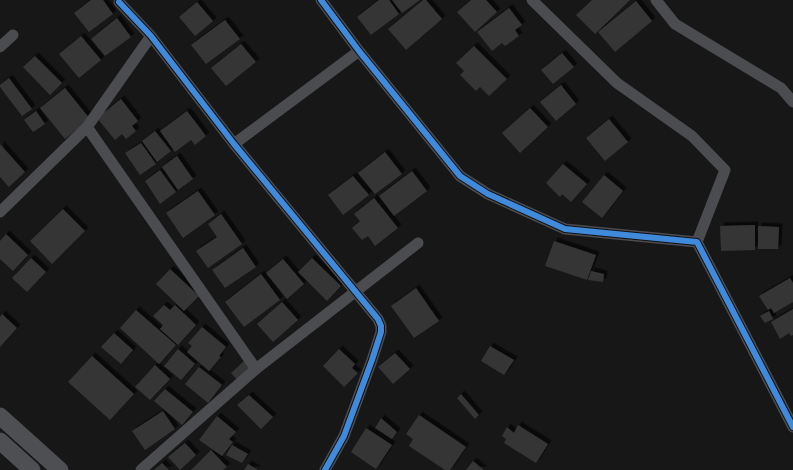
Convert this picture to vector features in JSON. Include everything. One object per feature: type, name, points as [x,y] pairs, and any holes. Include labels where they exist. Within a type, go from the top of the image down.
[{"type":"main road","points":[[0,416],[60,470]]},
{"type":"main road","points":[[2,447],[32,470]]},
{"type":"street","points":[[321,0],[359,51],[460,176],[488,194],[566,229],[697,242]]},
{"type":"street","points":[[532,0],[617,83],[692,136],[725,170],[697,242],[793,428]]},
{"type":"street","points":[[656,0],[675,24],[781,88],[793,102]]},
{"type":"street","points":[[119,2],[151,36],[234,144],[356,291],[381,326],[381,332],[344,436],[328,469]]},
{"type":"street","points":[[0,46],[13,35]]},
{"type":"street","points":[[0,212],[87,127],[151,36]]},
{"type":"street","points":[[234,144],[359,51]]},
{"type":"street","points":[[87,127],[256,369]]},
{"type":"street","points":[[141,470],[256,369],[418,243]]},
{"type":"building","points":[[91,0],[103,0],[113,14],[89,32],[74,13]]},
{"type":"building","points":[[379,0],[389,0],[399,14],[371,35],[357,17]]},
{"type":"building","points":[[392,0],[420,0],[402,13]]},
{"type":"building","points":[[423,0],[426,0],[442,19],[406,50],[388,29]]},
{"type":"building","points":[[471,0],[486,0],[497,12],[475,32],[457,12]]},
{"type":"building","points":[[592,0],[630,0],[595,34],[576,15]]},
{"type":"building","points":[[636,1],[652,21],[615,52],[598,32]]},
{"type":"building","points":[[197,2],[213,21],[195,36],[179,17]]},
{"type":"building","points":[[509,8],[522,25],[515,30],[519,36],[505,46],[502,43],[492,51],[477,32]]},
{"type":"building","points":[[117,18],[131,37],[105,56],[91,39]]},
{"type":"building","points":[[225,20],[240,39],[206,64],[191,45]]},
{"type":"building","points":[[81,36],[101,60],[79,78],[59,54]]},
{"type":"building","points":[[241,44],[256,62],[226,86],[211,68]]},
{"type":"building","points":[[474,46],[507,79],[489,96],[480,87],[476,91],[460,75],[464,71],[456,63]]},
{"type":"building","points":[[562,53],[574,67],[553,84],[541,70]]},
{"type":"building","points":[[35,56],[62,83],[50,95],[23,67]]},
{"type":"building","points":[[9,78],[32,109],[22,116],[0,87],[0,85]]},
{"type":"building","points":[[561,85],[576,104],[556,121],[540,102]]},
{"type":"building","points":[[65,88],[90,119],[65,139],[40,108]]},
{"type":"building","points":[[121,99],[138,121],[132,126],[136,131],[126,139],[122,134],[115,140],[97,118]]},
{"type":"building","points":[[530,108],[548,127],[520,153],[502,133]]},
{"type":"building","points":[[36,111],[45,124],[33,132],[24,120]]},
{"type":"building","points":[[187,111],[206,136],[195,145],[191,140],[175,152],[160,131]]},
{"type":"building","points":[[609,119],[628,142],[605,161],[586,138]]},
{"type":"building","points":[[155,131],[171,151],[157,162],[142,141]]},
{"type":"building","points":[[141,143],[156,164],[140,175],[125,153]]},
{"type":"building","points":[[0,144],[25,172],[9,187],[0,177]]},
{"type":"building","points":[[385,152],[402,174],[375,194],[358,173]]},
{"type":"building","points":[[177,156],[193,179],[178,190],[162,167]]},
{"type":"building","points":[[563,164],[587,184],[571,202],[562,194],[560,197],[546,183]]},
{"type":"building","points":[[160,170],[176,192],[160,204],[145,181]]},
{"type":"building","points":[[412,171],[427,191],[394,216],[379,196]]},
{"type":"building","points":[[604,175],[623,191],[602,218],[582,202]]},
{"type":"building","points":[[353,176],[369,195],[343,215],[328,195]]},
{"type":"building","points":[[198,191],[215,215],[183,238],[166,213]]},
{"type":"building","points":[[374,198],[398,228],[375,246],[368,236],[362,240],[352,228],[360,221],[354,214]]},
{"type":"building","points":[[63,209],[85,231],[52,264],[30,241]]},
{"type":"building","points":[[221,214],[242,244],[208,268],[196,251],[217,237],[208,224]]},
{"type":"building","points":[[755,225],[755,250],[721,251],[720,226]]},
{"type":"building","points":[[758,226],[779,227],[778,249],[758,249]]},
{"type":"building","points":[[6,234],[28,255],[13,271],[0,259],[0,241]]},
{"type":"building","points":[[554,241],[596,255],[587,280],[545,266]]},
{"type":"building","points":[[243,248],[256,267],[225,288],[212,270]]},
{"type":"building","points":[[31,258],[46,272],[27,292],[12,278]]},
{"type":"building","points":[[312,258],[341,286],[327,301],[298,272]]},
{"type":"building","points":[[283,259],[304,284],[287,299],[266,273]]},
{"type":"building","points":[[170,269],[199,296],[184,311],[156,284]]},
{"type":"building","points":[[591,271],[604,274],[603,282],[588,280]]},
{"type":"building","points":[[261,274],[280,300],[244,327],[225,302]]},
{"type":"building","points":[[790,278],[793,283],[793,302],[774,313],[771,308],[768,310],[759,296]]},
{"type":"building","points":[[416,288],[439,321],[414,338],[391,306]]},
{"type":"building","points":[[282,302],[298,320],[273,342],[257,324]]},
{"type":"building","points":[[164,305],[170,310],[175,305],[196,325],[178,345],[160,329],[163,325],[153,316]]},
{"type":"building","points":[[793,309],[793,335],[791,336],[789,333],[780,339],[771,322]]},
{"type":"building","points":[[136,310],[176,345],[159,364],[120,328]]},
{"type":"building","points":[[769,311],[773,319],[765,323],[760,316]]},
{"type":"building","points":[[2,314],[17,328],[0,347],[0,317]]},
{"type":"building","points":[[202,327],[226,347],[219,356],[221,357],[209,371],[187,352],[192,346],[188,343]]},
{"type":"building","points":[[114,333],[133,350],[121,364],[101,347]]},
{"type":"building","points":[[490,346],[514,360],[504,375],[481,361]]},
{"type":"building","points":[[178,349],[195,364],[181,380],[164,366]]},
{"type":"building","points":[[339,349],[355,364],[352,368],[358,373],[344,387],[323,366]]},
{"type":"building","points":[[395,353],[410,369],[393,384],[378,367]]},
{"type":"building","points":[[92,356],[134,394],[110,420],[68,382]]},
{"type":"building","points":[[244,361],[251,369],[238,381],[231,373]]},
{"type":"building","points":[[155,365],[170,379],[150,400],[135,387]]},
{"type":"building","points":[[199,367],[222,385],[208,403],[185,384]]},
{"type":"building","points":[[165,389],[193,412],[182,425],[154,401]]},
{"type":"building","points":[[461,394],[479,415],[475,419],[457,398]]},
{"type":"building","points":[[249,395],[273,417],[261,429],[237,405]]},
{"type":"building","points":[[163,411],[175,429],[145,450],[132,431]]},
{"type":"building","points":[[419,415],[466,447],[450,470],[445,470],[409,446],[413,439],[406,434]]},
{"type":"building","points":[[217,416],[236,432],[229,439],[233,442],[222,456],[199,440]]},
{"type":"building","points":[[381,418],[397,432],[392,439],[375,428]]},
{"type":"building","points":[[518,425],[548,444],[536,463],[504,443],[506,439],[502,436],[507,427],[514,433]]},
{"type":"building","points":[[366,428],[392,445],[376,469],[351,452]]},
{"type":"building","points":[[185,443],[196,455],[180,470],[168,457]]},
{"type":"building","points":[[232,445],[248,454],[242,463],[226,455]]},
{"type":"building","points":[[211,450],[227,467],[223,470],[191,470]]},
{"type":"building","points":[[473,461],[484,470],[466,470]]},
{"type":"building","points":[[162,463],[169,470],[154,470]]},
{"type":"building","points":[[248,464],[258,470],[244,470]]},
{"type":"cycle path","points":[[321,0],[359,51],[460,176],[488,194],[565,229],[697,242],[793,427]]},
{"type":"cycle path","points":[[119,2],[151,36],[234,144],[378,319],[381,326],[381,332],[372,360],[344,436],[325,470]]}]
